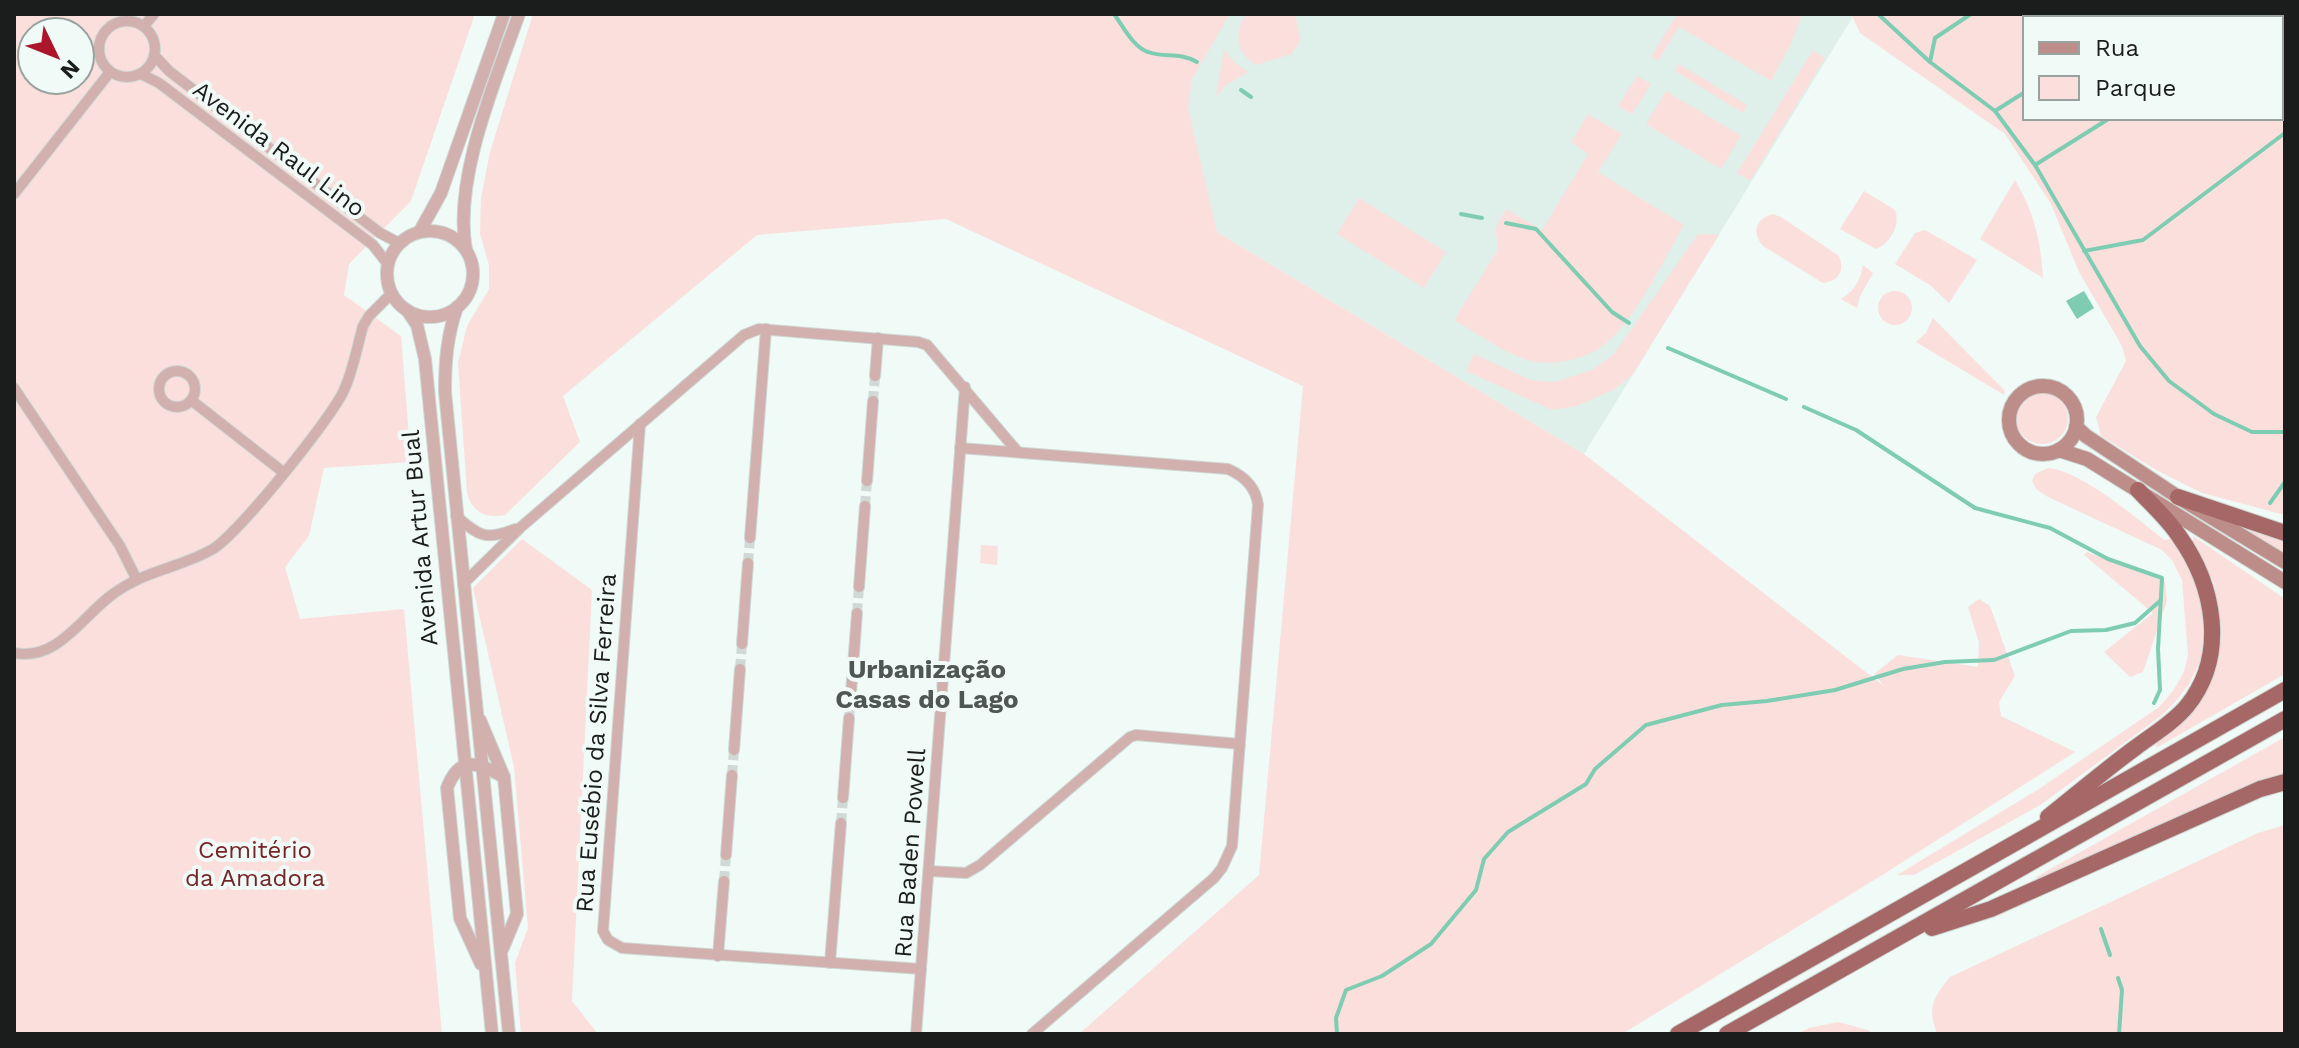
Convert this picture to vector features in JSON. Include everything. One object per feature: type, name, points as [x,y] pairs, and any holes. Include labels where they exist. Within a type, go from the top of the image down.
[{"type":"highway","points":[[2006,851],[2168,725],[2186,707],[2205,675],[2210,659],[2212,621],[2206,587],[2199,568],[2178,534],[2138,490]]},
{"type":"highway","points":[[2178,497],[2285,533]]},
{"type":"highway","points":[[1678,1034],[2006,851],[2285,690]]},
{"type":"highway","points":[[1727,1034],[2285,719]]},
{"type":"highway","points":[[1897,940],[1991,909],[2260,789],[2285,782]]},
{"type":"main road","points":[[2045,385],[2066,395],[2076,409],[2076,427],[2067,444],[2059,450],[2035,453],[2023,448],[2014,439],[2008,416],[2013,402],[2023,392],[2045,385]]},
{"type":"main road","points":[[2076,427],[2178,497],[2285,562]]},
{"type":"main road","points":[[2059,450],[2087,459],[2285,582]]},
{"type":"street","points":[[144,26],[154,14]]},
{"type":"street","points":[[504,14],[441,193],[420,231],[399,243],[387,263],[387,284],[391,294],[407,310],[432,317],[445,314],[463,301],[471,285],[472,267],[463,232],[464,201],[484,113],[519,14]]},
{"type":"street","points":[[126,20],[144,26],[154,40],[155,56],[141,74],[125,77],[110,72],[99,55],[102,36],[116,23],[126,20]]},
{"type":"street","name":"Avenida Raul Lino","points":[[155,56],[169,71],[380,233],[399,243]]},
{"type":"street","points":[[16,186],[110,72]]},
{"type":"street","name":"Avenida Raul Lino","points":[[141,74],[159,83],[373,245],[387,263]]},
{"type":"street","points":[[420,231],[446,234],[466,250]]},
{"type":"street","points":[[14,653],[35,654],[58,644],[109,597],[136,578],[204,554],[221,544],[283,472],[341,397],[363,326],[377,306],[391,294]]},
{"type":"street","name":"Avenida Artur Bual","points":[[457,307],[445,355],[445,392],[509,1034]]},
{"type":"street","name":"Avenida Artur Bual","points":[[407,310],[417,325],[425,359],[492,1034]]},
{"type":"street","points":[[750,538],[766,329]]},
{"type":"street","points":[[463,584],[521,527],[753,330],[878,338],[927,345],[1017,451]]},
{"type":"street","points":[[875,376],[878,338]]},
{"type":"street","name":"Rua Baden Powell","points":[[916,1034],[965,387]]},
{"type":"street","points":[[14,388],[120,546],[136,578]]},
{"type":"street","points":[[191,400],[283,472]]},
{"type":"street","points":[[867,481],[873,401]]},
{"type":"street","name":"Rua Eusébio da Silva Ferreira","points":[[640,424],[603,931],[608,940],[622,948],[921,969]]},
{"type":"street","points":[[960,448],[1228,469],[1242,477],[1257,498],[1232,846],[1222,868],[1032,1034]]},
{"type":"street","points":[[859,587],[865,506]]},
{"type":"street","points":[[456,516],[475,532],[488,537],[521,527]]},
{"type":"street","points":[[742,644],[748,563]]},
{"type":"street","points":[[851,693],[857,613]]},
{"type":"street","points":[[734,750],[740,669]]},
{"type":"street","name":"Avenida Artur Bual","points":[[476,709],[504,777],[517,914],[501,953]]},
{"type":"street","points":[[843,798],[849,718]]},
{"type":"street","points":[[929,871],[960,873],[973,870],[1130,737],[1240,744]]},
{"type":"street","points":[[464,765],[481,764],[504,777]]},
{"type":"street","name":"Avenida Artur Bual","points":[[464,765],[453,774],[447,788],[460,918],[486,976]]},
{"type":"street","points":[[726,855],[732,775]]},
{"type":"street","points":[[830,963],[841,823]]},
{"type":"street","points":[[718,956],[724,881]]},
{"type":"shaded area","points":[[996,14],[1851,14],[1852,18],[1584,454],[1217,232]]},
{"type":"shaded area","points":[[2084,291],[2094,308],[2077,319],[2066,301]]},
{"type":"green space","name":"Cemitério da Amadora","points":[[14,14],[475,14],[411,201],[349,264],[344,295],[401,336],[411,462],[324,468],[309,536],[285,567],[300,619],[404,609],[442,1034],[14,1034]]},
{"type":"green space","points":[[533,14],[1230,14],[1192,79],[1188,108],[1217,232],[1584,454],[1885,687],[1874,674],[1898,655],[1978,667],[1979,643],[1968,607],[1979,599],[1990,606],[2015,676],[1999,702],[2001,716],[2075,752],[1879,877],[1622,1034],[1079,1034],[1259,875],[1303,386],[946,219],[757,235],[563,396],[580,442],[505,515],[481,513],[472,505],[467,493],[458,363],[467,326],[489,289],[489,265],[480,234],[481,198],[490,152]]},
{"type":"green space","points":[[1246,14],[1295,14],[1301,40],[1292,54],[1256,65],[1249,60],[1240,48],[1238,35]]},
{"type":"green space","points":[[1677,14],[1802,14],[1791,44],[1771,81],[1679,27],[1658,61],[1651,57]]},
{"type":"green space","points":[[1851,14],[2285,14],[2285,515],[2202,493],[2156,470],[2101,436],[2096,417],[2126,361],[2122,346],[2079,272],[2051,204],[2005,134],[1860,33]]},
{"type":"green space","points":[[1224,49],[1234,62],[1248,72],[1226,85],[1216,97]]},
{"type":"green space","points":[[1813,50],[1825,58],[1750,181],[1737,173]]},
{"type":"green space","points":[[1679,64],[1747,105],[1743,113],[1675,71]]},
{"type":"green space","points":[[1637,76],[1651,84],[1632,114],[1618,106]]},
{"type":"green space","points":[[1666,91],[1741,136],[1721,169],[1646,124]]},
{"type":"green space","points":[[1588,114],[1622,134],[1598,172],[1684,225],[1647,290],[1613,337],[1579,358],[1552,363],[1536,362],[1504,350],[1454,320],[1497,251],[1495,228],[1506,209],[1542,230],[1588,154],[1571,142]]},
{"type":"green space","points":[[2015,180],[2035,227],[2043,278],[1980,239]]},
{"type":"green space","points":[[1864,191],[1895,210],[1897,221],[1893,233],[1886,243],[1876,249],[1840,229]]},
{"type":"green space","points":[[1359,198],[1446,252],[1424,288],[1337,234]]},
{"type":"green space","points":[[1773,214],[1839,256],[1841,271],[1837,278],[1823,283],[1763,246],[1757,236],[1757,227],[1759,222]]},
{"type":"green space","points":[[1925,230],[1977,260],[1949,303],[1930,285],[1895,264],[1915,233]]},
{"type":"green space","points":[[1698,234],[1719,235],[1633,374],[1613,390],[1577,406],[1552,410],[1466,371],[1474,354],[1531,380],[1555,382],[1594,369],[1614,354]]},
{"type":"green space","points":[[1863,265],[1873,273],[1857,308],[1841,299],[1856,285]]},
{"type":"green space","points":[[1895,291],[1907,296],[1912,308],[1907,320],[1895,325],[1883,320],[1878,308],[1883,296]]},
{"type":"green space","points":[[1933,318],[2005,391],[2004,395],[1916,342],[1926,333]]},
{"type":"green space","points":[[2042,392],[2060,400],[2068,418],[2060,436],[2042,444],[2024,436],[2016,418],[2024,400]]},
{"type":"green space","points":[[2048,468],[2092,486],[2164,540],[2171,539],[2179,548],[2192,572],[2202,607],[2201,659],[2189,684],[2162,715],[2042,804],[1914,875],[1897,875],[2039,789],[2159,707],[2184,672],[2188,655],[2182,580],[2172,560],[2162,550],[2036,489],[2032,481],[2035,474]]},
{"type":"green space","points":[[2246,526],[2285,538],[2285,553],[2250,534]]},
{"type":"green space","points":[[2193,536],[2285,599],[2285,674],[2156,748],[2158,738],[2201,695],[2217,605],[2214,583],[2193,543]]},
{"type":"green space","points":[[522,539],[592,590],[572,1001],[598,1034],[521,1034],[515,963],[528,928],[514,767],[473,588]]},
{"type":"green space","points":[[981,545],[998,546],[997,565],[980,563]]},
{"type":"green space","points":[[2087,552],[2165,582],[2167,601],[2143,672],[2130,677],[2104,652],[2153,613],[2084,555]]},
{"type":"green space","points":[[2285,737],[2285,776],[2039,880],[2036,877]]},
{"type":"green space","points":[[2285,825],[2285,1034],[1937,1034],[1932,1017],[1933,1003],[1950,977],[2258,833]]},
{"type":"green space","points":[[1838,1022],[1868,1030],[1872,1034],[1798,1034],[1809,1028]]},
{"type":"waterway","points":[[1114,14],[1133,41],[1143,49],[1197,62]]},
{"type":"waterway","points":[[1878,14],[1930,62],[1995,111],[2035,165],[2140,346],[2169,381],[2214,414],[2252,432],[2285,432]]},
{"type":"waterway","points":[[1930,62],[1935,38],[1971,14]]},
{"type":"waterway","points":[[1241,90],[1251,97]]},
{"type":"waterway","points":[[1995,111],[2023,93]]},
{"type":"waterway","points":[[2035,165],[2107,120]]},
{"type":"waterway","points":[[2084,251],[2143,240],[2285,133]]},
{"type":"waterway","points":[[1461,214],[1482,218]]},
{"type":"waterway","points":[[1506,223],[1536,229],[1612,312],[1629,323]]},
{"type":"waterway","points":[[1668,348],[1786,399]]},
{"type":"waterway","points":[[1804,407],[1856,430],[1975,508],[2050,528],[2108,559],[2162,578],[2158,649],[2160,690],[2154,703]]},
{"type":"waterway","points":[[2270,503],[2285,482]]},
{"type":"waterway","points":[[1337,1034],[1336,1018],[1346,990],[1382,976],[1431,944],[1476,890],[1484,859],[1508,832],[1586,784],[1595,769],[1646,725],[1722,705],[1835,690],[1903,669],[1945,662],[1994,660],[2071,631],[2106,630],[2135,623],[2161,600]]},
{"type":"waterway","points":[[2101,929],[2110,955]]},
{"type":"waterway","points":[[2118,978],[2122,990],[2119,1034]]},
{"type":"tunnel","points":[[873,401],[875,376]]},
{"type":"tunnel","points":[[865,506],[867,481]]},
{"type":"tunnel","points":[[748,563],[750,538]]},
{"type":"tunnel","points":[[857,613],[859,587]]},
{"type":"tunnel","points":[[740,669],[742,644]]},
{"type":"tunnel","points":[[849,718],[851,693]]},
{"type":"tunnel","points":[[732,775],[734,750]]},
{"type":"tunnel","points":[[841,823],[843,798]]},
{"type":"tunnel","points":[[724,881],[726,855]]},
{"type":"district","name":"Urbanização Casas do Lago","points":[[927,684]]}]
